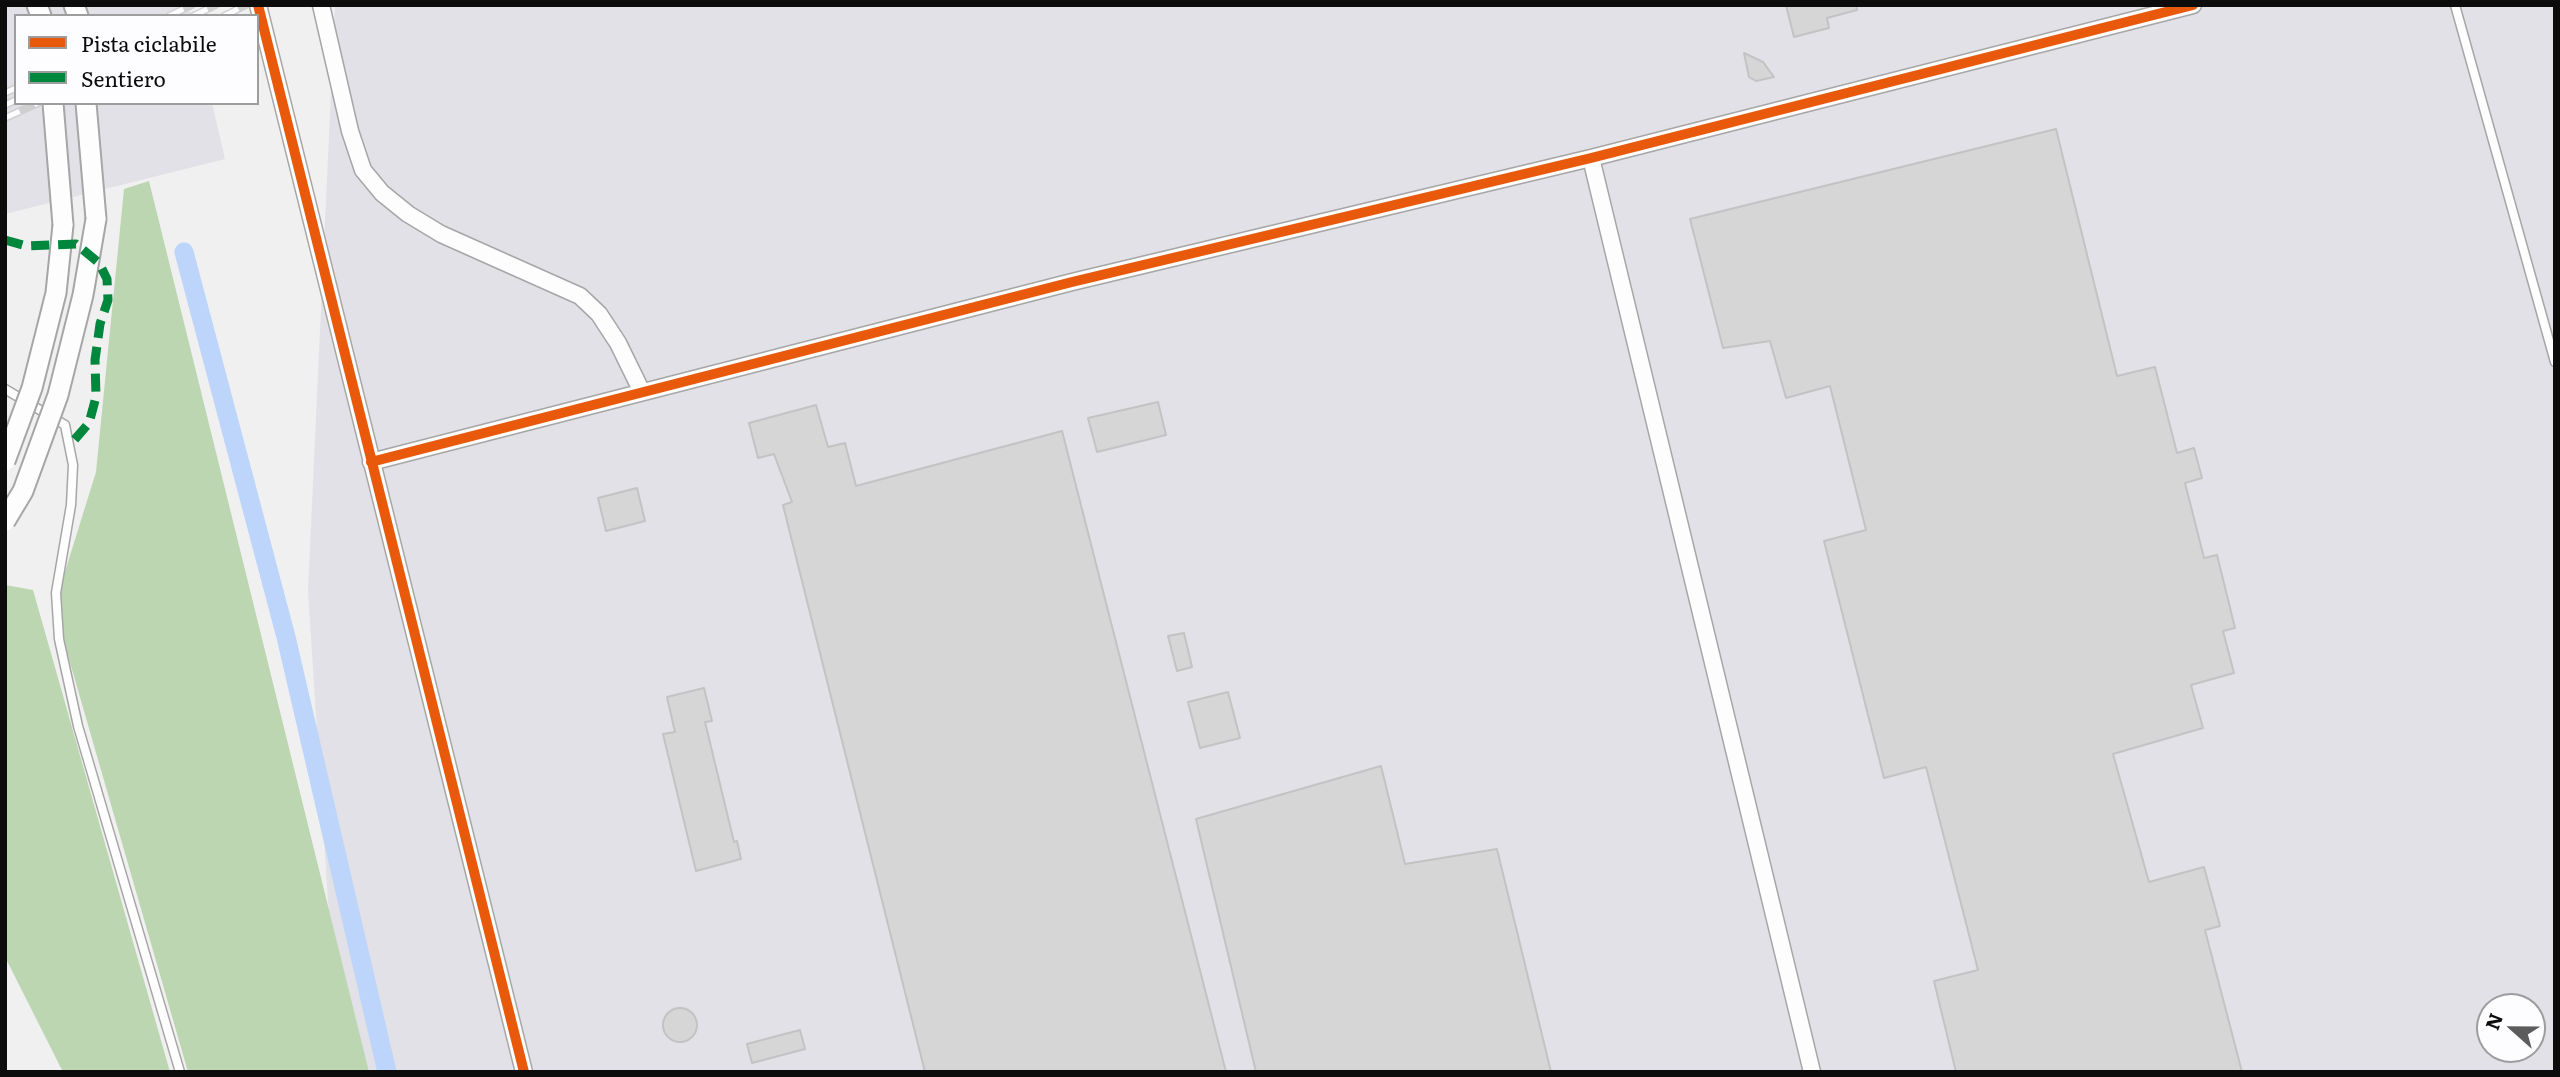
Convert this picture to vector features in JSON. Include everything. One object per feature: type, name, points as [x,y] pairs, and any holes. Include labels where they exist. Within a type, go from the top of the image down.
[{"type":"street","points":[[258,5],[524,1072]]},
{"type":"street","points":[[321,5],[350,131],[363,170],[382,193],[408,214],[441,234],[580,296],[598,314],[618,343],[642,392]]},
{"type":"street","points":[[371,462],[1072,282],[1591,158],[2193,5]]},
{"type":"street","points":[[5,461],[32,388],[56,293],[63,225],[53,105]]},
{"type":"street","points":[[5,521],[23,491],[58,395],[83,295],[96,219],[86,105]]},
{"type":"street","points":[[1591,158],[1812,1072]]},
{"type":"lane","points":[[2455,5],[2555,362]]},
{"type":"lane","points":[[5,389],[65,425],[73,465],[71,505],[56,593],[59,639],[78,726],[180,1072]]},
{"type":"shaded area","points":[[5,5],[188,5],[190,14],[14,14],[14,105],[212,105],[225,159],[5,214]]},
{"type":"shaded area","points":[[335,5],[2555,5],[2555,1072],[339,1072],[308,591]]},
{"type":"green space","points":[[149,181],[369,1072],[188,1072],[54,607],[96,472],[124,189]]},
{"type":"green space","points":[[5,585],[33,590],[170,1072],[63,1072],[5,957]]},
{"type":"building","points":[[1786,5],[1856,5],[1857,10],[1827,18],[1829,28],[1794,37]]},
{"type":"building","points":[[1744,53],[1763,62],[1774,77],[1756,81],[1749,77]]},
{"type":"building","points":[[2056,129],[2117,376],[2155,367],[2177,453],[2194,448],[2202,478],[2185,483],[2204,558],[2217,555],[2235,628],[2223,631],[2234,673],[2191,685],[2203,728],[2113,754],[2149,882],[2204,867],[2220,926],[2205,930],[2242,1072],[1956,1072],[1934,981],[1978,970],[1926,767],[1884,778],[1824,541],[1866,530],[1830,386],[1786,398],[1770,341],[1723,348],[1690,219]]},
{"type":"building","points":[[1158,402],[1166,435],[1097,452],[1088,418]]},
{"type":"building","points":[[816,405],[828,447],[845,443],[856,486],[1062,431],[1226,1072],[925,1072],[783,505],[792,502],[774,454],[758,458],[749,423]]},
{"type":"building","points":[[637,488],[645,521],[606,531],[598,498]]},
{"type":"building","points":[[1184,633],[1192,667],[1177,671],[1168,636]]},
{"type":"building","points":[[704,688],[712,721],[705,722],[734,842],[737,841],[741,859],[696,871],[663,734],[675,732],[667,697]]},
{"type":"building","points":[[1228,692],[1240,738],[1200,748],[1188,702]]},
{"type":"building","points":[[1381,766],[1405,864],[1497,849],[1551,1072],[1256,1072],[1196,819]]},
{"type":"building","points":[[680,1008],[692,1013],[697,1025],[692,1037],[680,1042],[668,1037],[663,1025],[668,1013]]},
{"type":"building","points":[[800,1030],[805,1049],[752,1063],[747,1044]]},
{"type":"waterway","points":[[184,252],[286,637],[387,1072]]},
{"type":"railway","points":[[173,14],[192,5]]},
{"type":"railway","points":[[197,14],[216,5]]},
{"type":"railway","points":[[228,14],[246,5]]},
{"type":"railway","points":[[5,93],[14,89]]},
{"type":"railway","points":[[5,105],[14,101]]},
{"type":"railway","points":[[5,118],[34,105]]},
{"type":"marked path","points":[[5,240],[26,246],[76,244],[99,263],[107,279],[108,300],[100,324],[95,360],[96,397],[89,423],[69,446]]},
{"type":"cycle path","points":[[258,5],[524,1072]]},
{"type":"cycle path","points":[[371,462],[1072,282],[1591,158],[2193,5]]}]
